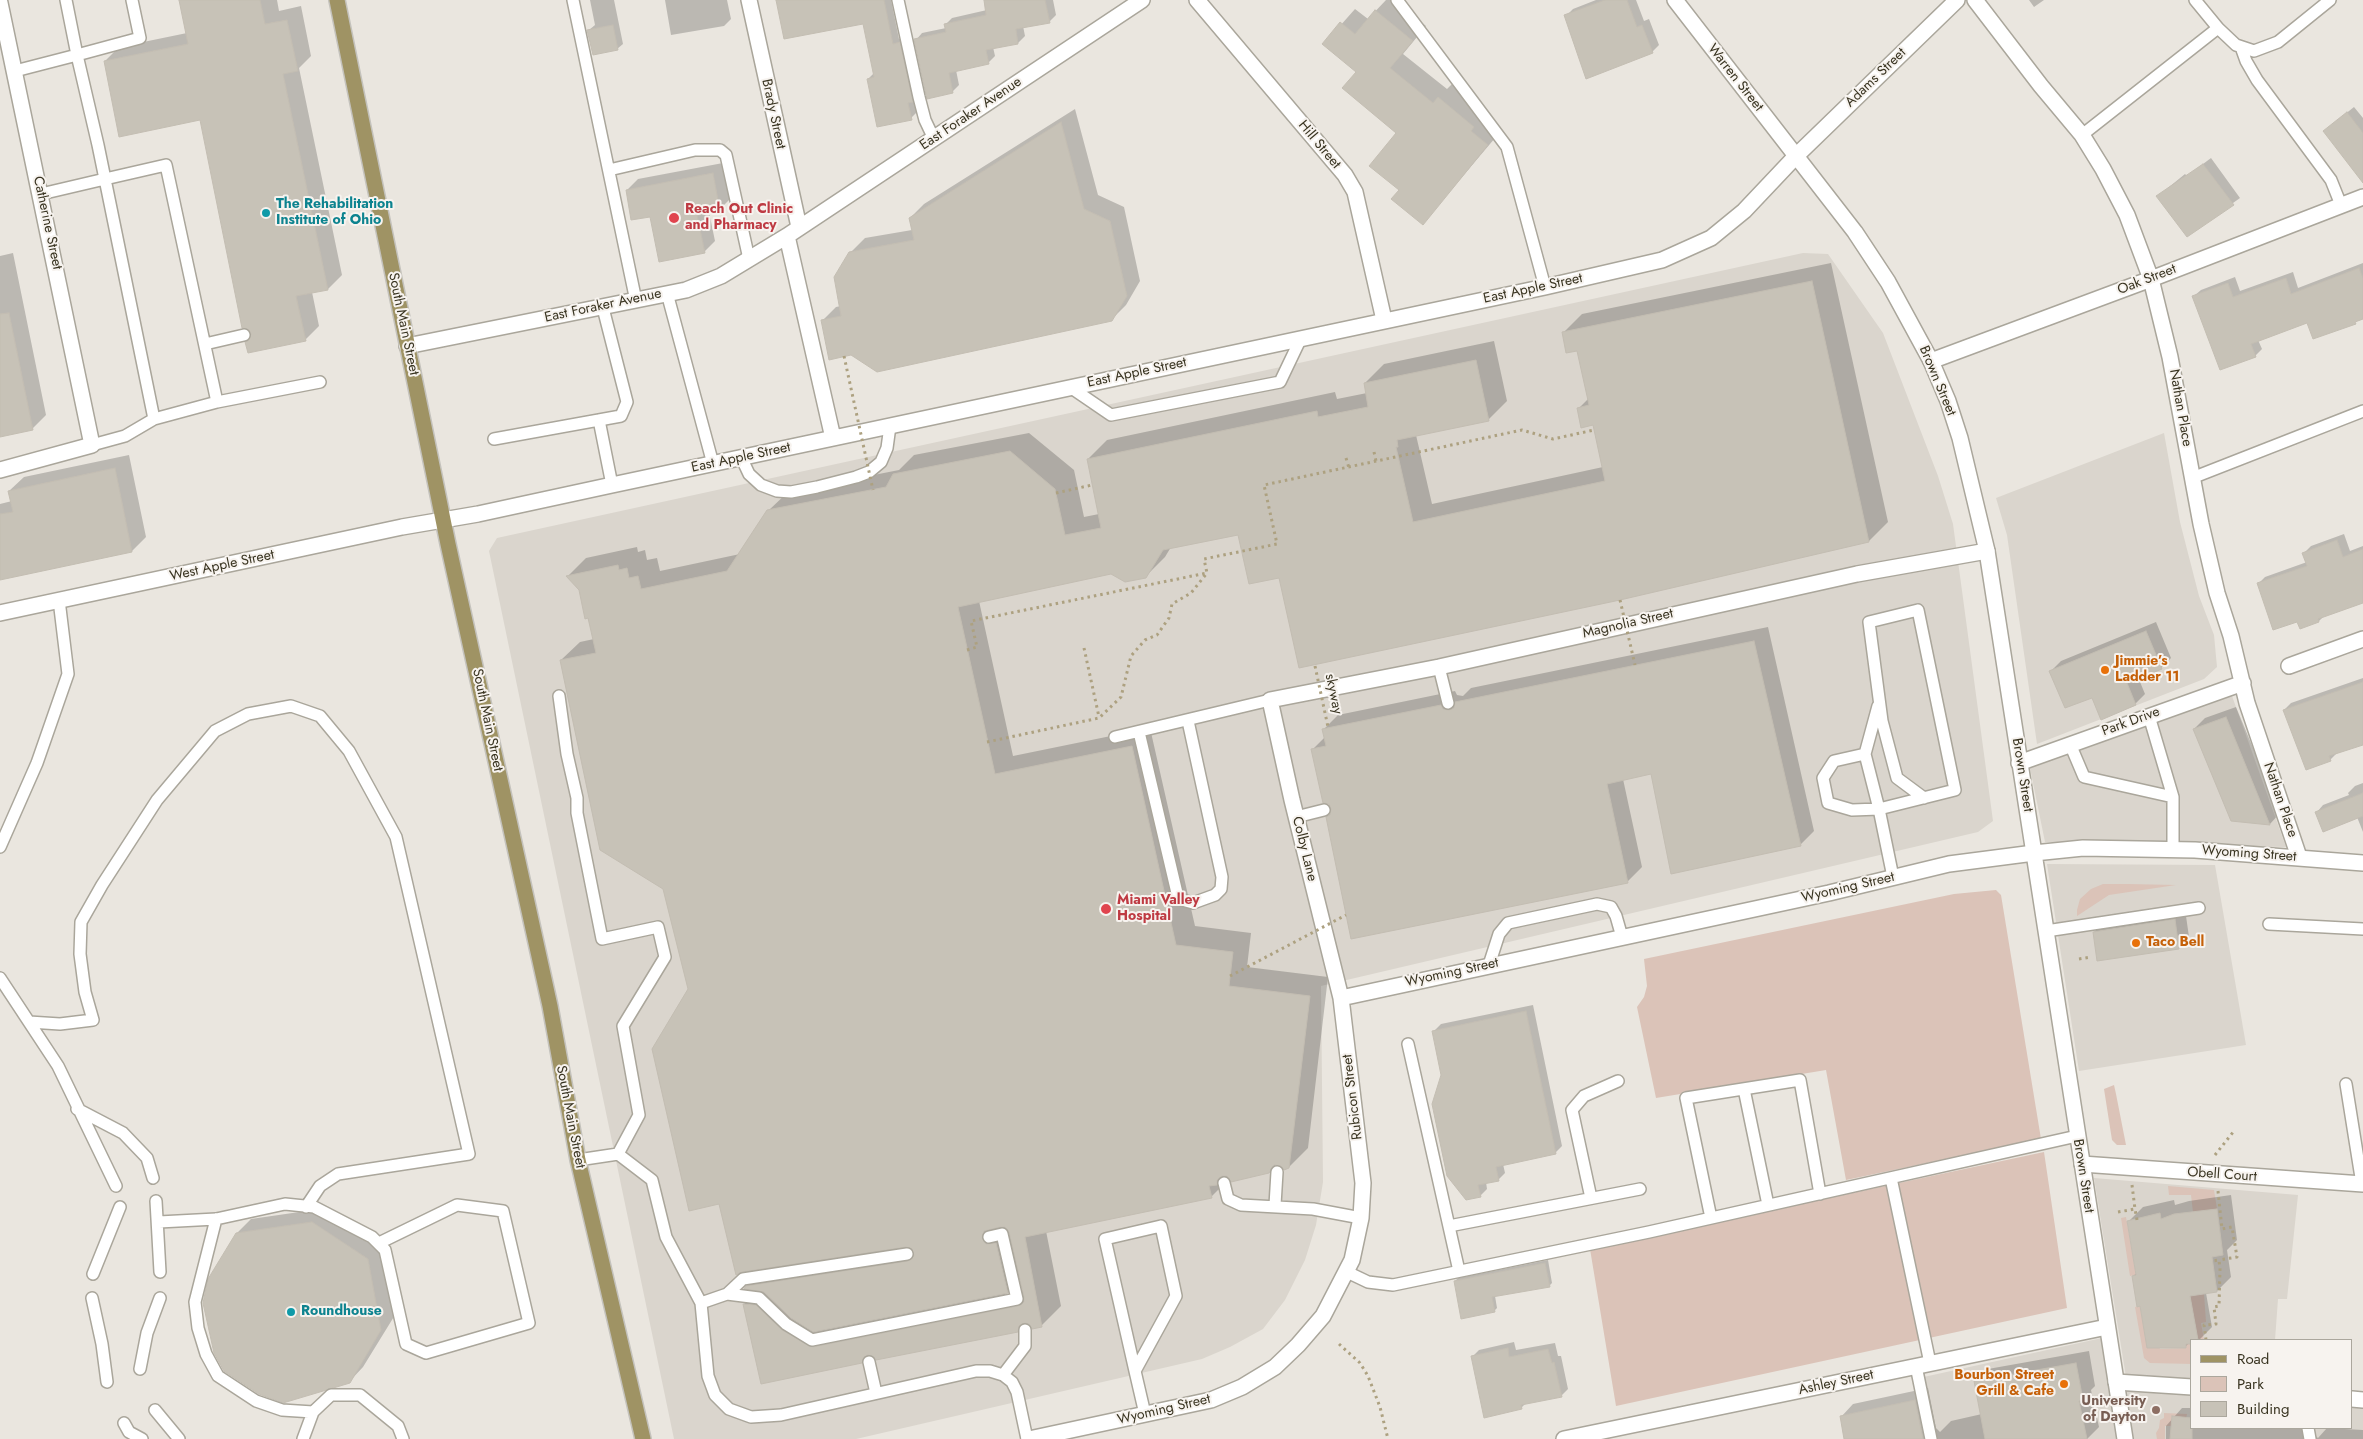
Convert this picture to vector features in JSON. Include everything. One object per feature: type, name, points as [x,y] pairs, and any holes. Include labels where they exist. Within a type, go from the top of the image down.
[{"type":"main road","name":"South Main Street","points":[[337,0],[443,518],[550,1006],[578,1160],[643,1439]]},
{"type":"street","name":"Brady Street","points":[[749,0],[833,438]]},
{"type":"street","name":"East Foraker Avenue","points":[[407,346],[686,290],[721,276],[793,231],[1142,0]]},
{"type":"street","name":"Hill Street","points":[[1197,0],[1345,175],[1355,192],[1384,320]]},
{"type":"street","name":"Warren Street","points":[[1675,0],[1796,156]]},
{"type":"street","name":"Adams Street","points":[[1796,156],[1956,0]]},
{"type":"street","name":"Nathan Place","points":[[1975,0],[2041,86],[2082,135],[2103,169],[2127,215],[2151,279],[2170,357],[2192,478],[2217,593],[2231,636],[2247,703],[2299,857]]},
{"type":"street","name":"Catherine Street","points":[[0,2],[4,37],[15,71],[92,445]]},
{"type":"street","name":"East Apple Street","points":[[443,518],[478,514],[612,486],[740,457],[1545,287],[1662,260],[1711,238],[1744,211],[1796,156]]},
{"type":"street","name":"Brown Street","points":[[1796,156],[1855,232],[1888,282],[1931,361],[1948,401],[1960,438],[1986,551],[2125,1439]]},
{"type":"street","name":"Oak Street","points":[[1931,361],[2363,197]]},
{"type":"street","points":[[0,470],[92,445]]},
{"type":"street","name":"West Apple Street","points":[[0,613],[443,518]]},
{"type":"street","name":"Magnolia Street","points":[[1270,700],[1439,667],[1857,574],[1986,551]]},
{"type":"street","points":[[2289,666],[2363,639]]},
{"type":"street","name":"Park Drive","points":[[2019,763],[2243,684]]},
{"type":"street","name":"Colby Lane","points":[[1270,700],[1296,817],[1341,998]]},
{"type":"street","name":"Wyoming Street","points":[[1341,998],[1893,878],[1949,864],[2083,848],[2173,849],[2363,863]]},
{"type":"street","name":"Rubicon Street","points":[[1341,998],[1363,1183],[1362,1197]]},
{"type":"street","name":"Obell Court","points":[[2082,1164],[2362,1184]]},
{"type":"street","name":"Wyoming Street","points":[[1028,1439],[1211,1400],[1242,1387],[1275,1367],[1324,1316],[1347,1272],[1352,1260],[1361,1218],[1362,1197]]},
{"type":"street","name":"Ashley Street","points":[[1564,1439],[2107,1326]]},
{"type":"street","points":[[2116,1382],[2190,1387]]},
{"type":"lane","points":[[66,0],[154,418]]},
{"type":"lane","points":[[15,71],[140,38],[132,0]]},
{"type":"lane","points":[[573,0],[636,300]]},
{"type":"lane","points":[[898,0],[925,120],[934,138]]},
{"type":"lane","points":[[1397,0],[1507,147],[1545,287]]},
{"type":"lane","points":[[2195,0],[2236,46],[2254,51],[2278,42],[2330,0]]},
{"type":"lane","points":[[2082,135],[2218,28]]},
{"type":"lane","points":[[2242,47],[2257,80],[2331,180],[2341,205]]},
{"type":"lane","points":[[609,170],[695,150],[720,150],[726,155],[749,259]]},
{"type":"lane","points":[[41,194],[166,165],[217,402]]},
{"type":"lane","points":[[668,293],[713,464]]},
{"type":"lane","points":[[494,439],[621,416],[627,402],[603,308]]},
{"type":"lane","points":[[205,344],[244,335]]},
{"type":"lane","points":[[1070,387],[1111,415],[1280,382],[1301,338]]},
{"type":"lane","points":[[92,445],[124,436],[154,418],[217,402],[320,382]]},
{"type":"lane","points":[[2192,478],[2363,411]]},
{"type":"lane","points":[[599,420],[612,486]]},
{"type":"lane","points":[[740,457],[749,474],[761,485],[777,491],[791,492],[817,487],[869,472],[882,462],[887,448],[890,426]]},
{"type":"lane","points":[[0,847],[37,763],[68,674],[59,600]]},
{"type":"lane","points":[[1866,754],[1834,762],[1823,778],[1828,803],[1852,810],[1879,809],[1898,805],[1955,790],[1918,610],[1869,622],[1882,722],[1897,778],[1924,798]]},
{"type":"lane","points":[[1439,667],[1448,703]]},
{"type":"lane","points":[[559,696],[567,754],[577,798],[577,813],[602,939],[658,927],[665,957],[622,1026],[639,1116],[618,1154]]},
{"type":"lane","points":[[1115,737],[1188,722],[1270,700]]},
{"type":"lane","points":[[1879,700],[1866,754],[1893,878]]},
{"type":"lane","points":[[29,1022],[60,1024],[93,1020],[84,992],[80,954],[81,922],[102,885],[157,800],[215,731],[248,714],[292,706],[320,716],[349,751],[396,837],[469,1154],[338,1174],[320,1186],[306,1207]]},
{"type":"lane","points":[[2149,716],[2173,797],[2173,849]]},
{"type":"lane","points":[[1138,732],[1177,893],[1182,900],[1193,903],[1215,895],[1221,889],[1222,877],[1188,722]]},
{"type":"lane","points":[[2070,744],[2084,777],[2173,797]]},
{"type":"lane","points":[[1296,817],[1324,810]]},
{"type":"lane","points":[[1489,965],[1499,934],[1508,923],[1597,904],[1610,907],[1616,916],[1622,937]]},
{"type":"lane","points":[[2046,930],[2199,908]]},
{"type":"lane","points":[[2269,924],[2363,929]]},
{"type":"lane","points":[[0,978],[58,1066],[116,1186]]},
{"type":"lane","points":[[1408,1044],[1459,1271]]},
{"type":"lane","points":[[1711,1218],[1686,1098],[1800,1080],[1820,1194]]},
{"type":"lane","points":[[1591,1198],[1572,1110],[1584,1096],[1618,1081]]},
{"type":"lane","points":[[2346,1084],[2362,1184]]},
{"type":"lane","points":[[1744,1089],[1768,1205]]},
{"type":"lane","points":[[78,1109],[123,1133],[147,1158],[153,1178]]},
{"type":"lane","points":[[1347,1272],[1368,1282],[1393,1285],[1711,1218],[2077,1136]]},
{"type":"lane","points":[[578,1160],[618,1154],[652,1180],[666,1237],[701,1303],[708,1376],[715,1395],[729,1408],[751,1417],[781,1415],[976,1371],[990,1371],[1003,1375],[1012,1382],[1018,1392],[1028,1439]]},
{"type":"lane","points":[[1275,1205],[1277,1172]]},
{"type":"lane","points":[[1892,1178],[1923,1365],[1931,1439]]},
{"type":"lane","points":[[1224,1183],[1228,1199],[1234,1203],[1275,1205],[1361,1218]]},
{"type":"lane","points":[[1449,1226],[1640,1189]]},
{"type":"lane","points":[[156,1201],[159,1222],[160,1272]]},
{"type":"lane","points":[[159,1222],[216,1219],[285,1204],[306,1207],[322,1212],[372,1237],[385,1250],[406,1344],[426,1354],[529,1323],[503,1211],[458,1205],[379,1243]]},
{"type":"lane","points":[[93,1274],[120,1207]]},
{"type":"lane","points":[[216,1219],[195,1302],[198,1328],[206,1354],[218,1376],[256,1401],[282,1410],[313,1412]]},
{"type":"lane","points":[[1135,1370],[1176,1296],[1161,1226],[1105,1239],[1145,1414]]},
{"type":"lane","points":[[727,1294],[758,1298],[786,1324],[812,1340],[1017,1299],[1002,1234],[989,1237]]},
{"type":"lane","points":[[701,1303],[727,1294],[743,1280],[907,1254]]},
{"type":"lane","points":[[92,1298],[107,1382]]},
{"type":"lane","points":[[140,1369],[146,1333],[160,1298]]},
{"type":"lane","points":[[1003,1375],[1024,1346],[1025,1330]]},
{"type":"lane","points":[[869,1362],[876,1394]]},
{"type":"lane","points":[[303,1439],[313,1412],[331,1395],[360,1396],[398,1426],[403,1439]]},
{"type":"lane","points":[[155,1410],[178,1439]]},
{"type":"lane","points":[[124,1423],[128,1432],[142,1439]]},
{"type":"path","points":[[844,356],[873,490]]},
{"type":"path","points":[[1207,573],[1204,559],[1277,544],[1264,486],[1522,430],[1553,439],[1594,430]]},
{"type":"path","points":[[1374,452],[1376,461]]},
{"type":"path","points":[[1346,458],[1348,468]]},
{"type":"path","points":[[1056,493],[1092,486]]},
{"type":"path","points":[[967,650],[977,647],[971,621],[1207,573]]},
{"type":"path","points":[[987,742],[1099,718],[1121,696],[1131,656],[1145,640],[1158,635],[1169,618],[1172,604],[1190,593],[1207,573]]},
{"type":"path","points":[[1620,600],[1635,665]]},
{"type":"path","points":[[1084,648],[1099,718]]},
{"type":"path","name":"skyway","points":[[1315,666],[1328,727]]},
{"type":"path","points":[[1230,976],[1346,915]]},
{"type":"path","points":[[2080,959],[2091,957]]},
{"type":"path","points":[[2213,1157],[2234,1131]]},
{"type":"path","points":[[2132,1184],[2137,1220]]},
{"type":"path","points":[[2212,1261],[2237,1257],[2232,1227],[2222,1229],[2218,1189]]},
{"type":"path","points":[[2118,1212],[2135,1209]]},
{"type":"path","points":[[2206,1339],[2204,1325],[2216,1324],[2214,1307],[2218,1306],[2218,1260]]},
{"type":"path","points":[[1339,1344],[1360,1363],[1368,1376],[1380,1407],[1388,1439]]},
{"type":"shaded area","name":"Miami Valley Hospital","points":[[1803,253],[1828,254],[1883,333],[1938,476],[1953,524],[1993,821],[1978,832],[1321,986],[1323,1182],[1316,1225],[1305,1260],[1285,1300],[1263,1329],[1230,1347],[1202,1359],[856,1439],[674,1439],[489,551],[497,538]]},
{"type":"shaded area","points":[[2164,433],[2180,522],[2199,596],[2214,635],[2217,667],[2204,679],[2037,744],[2007,535],[1996,498]]},
{"type":"shaded area","points":[[2232,696],[2286,847],[2045,842],[2030,768]]},
{"type":"shaded area","points":[[2047,864],[2215,865],[2246,1045],[2079,1071]]},
{"type":"shaded area","points":[[2094,1178],[2298,1195],[2287,1299],[2278,1299],[2275,1339],[2190,1339],[2190,1429],[2353,1429],[2353,1392],[2363,1393],[2363,1439],[2125,1439],[2116,1382],[2126,1377]]},
{"type":"shaded area","points":[[2102,1338],[2118,1439],[1931,1439],[1919,1378]]},
{"type":"green space","points":[[2103,884],[2176,885],[2109,895],[2077,916],[2080,899],[2091,889]]},
{"type":"green space","points":[[1996,890],[2001,895],[2041,1139],[1846,1180],[1826,1070],[1656,1098],[1637,1007],[1644,997],[1647,986],[1644,959],[1954,894]]},
{"type":"green space","points":[[2114,1085],[2126,1145],[2117,1145],[2112,1140],[2104,1089]]},
{"type":"green space","points":[[2044,1152],[2067,1308],[1616,1406],[1590,1249]]},
{"type":"green space","points":[[2168,1186],[2214,1190],[2217,1209],[2193,1212],[2191,1195],[2169,1195]]},
{"type":"green space","points":[[2126,1217],[2136,1275],[2130,1276],[2121,1218]]},
{"type":"green space","points":[[2204,1294],[2206,1322],[2201,1323],[2204,1339],[2198,1339],[2190,1296]]},
{"type":"green space","points":[[2140,1306],[2160,1349],[2186,1348],[2186,1344],[2190,1344],[2190,1364],[2150,1363],[2144,1358],[2135,1307]]},
{"type":"green space","points":[[2164,1413],[2187,1414],[2186,1418],[2172,1417],[2171,1426],[2165,1426],[2165,1439],[2157,1439],[2156,1433],[2160,1420],[2164,1418]]},
{"type":"building","name":"The Rehabilitation Institute of Ohio","points":[[179,0],[260,0],[265,24],[287,20],[298,71],[283,74],[328,290],[296,296],[306,341],[248,353],[245,342],[249,340],[251,334],[249,330],[242,328],[200,120],[119,137],[104,61],[188,44]]},
{"type":"building","points":[[776,0],[884,0],[893,44],[900,42],[913,102],[908,103],[912,120],[877,127],[867,79],[874,77],[863,24],[784,39]]},
{"type":"building","points":[[984,0],[1045,0],[1050,23],[1016,29],[1018,44],[986,50],[989,64],[949,73],[953,93],[927,99],[914,39],[946,32],[944,24],[986,15]]},
{"type":"building","points":[[1605,0],[1627,0],[1637,27],[1642,25],[1653,53],[1586,79],[1564,15]]},
{"type":"building","points":[[1375,10],[1413,41],[1390,68],[1433,103],[1438,97],[1474,127],[1471,131],[1488,145],[1423,225],[1391,199],[1399,190],[1369,166],[1396,133],[1342,88],[1356,72],[1322,44],[1340,22],[1355,34]]},
{"type":"building","points":[[613,25],[618,50],[593,55],[587,30]]},
{"type":"building","points":[[2347,112],[2363,133],[2363,183],[2323,131]]},
{"type":"building","points":[[1061,122],[1084,209],[1110,221],[1127,296],[1112,321],[877,372],[851,355],[829,360],[821,320],[841,316],[834,277],[849,252],[914,240],[909,218]]},
{"type":"building","points":[[2203,164],[2234,205],[2187,237],[2156,196]]},
{"type":"building","name":"Reach Out Clinic and Pharmacy","points":[[713,173],[720,211],[697,215],[705,253],[659,262],[650,217],[631,220],[626,190]]},
{"type":"building","points":[[2359,268],[2363,278],[2363,319],[2355,322],[2356,324],[2313,339],[2307,323],[2251,344],[2256,357],[2220,370],[2192,296],[2228,283],[2233,297],[2286,278],[2291,294]]},
{"type":"building","points":[[1812,281],[1869,542],[1620,600],[1299,668],[1279,578],[1249,584],[1238,535],[1163,550],[1146,578],[1125,582],[1111,574],[958,607],[995,774],[1132,746],[1176,945],[1233,952],[1229,986],[1310,996],[1289,1168],[1284,1170],[1281,1166],[1274,1165],[1269,1173],[1231,1182],[1227,1176],[1222,1176],[1217,1180],[1217,1185],[1209,1186],[1212,1198],[1025,1237],[1042,1327],[1032,1329],[1029,1324],[1025,1323],[1019,1326],[1018,1332],[876,1360],[868,1355],[864,1357],[862,1363],[761,1384],[743,1304],[756,1305],[782,1330],[813,1347],[1018,1306],[1024,1302],[1024,1297],[1009,1232],[1005,1227],[1000,1227],[984,1231],[982,1238],[986,1244],[996,1243],[1008,1293],[813,1332],[791,1318],[764,1292],[744,1289],[746,1286],[908,1261],[914,1256],[912,1249],[906,1247],[742,1272],[736,1275],[719,1204],[689,1211],[652,1049],[688,989],[663,889],[600,850],[560,660],[596,653],[588,618],[585,619],[579,590],[566,576],[618,565],[619,570],[627,568],[629,578],[638,576],[641,589],[727,571],[767,510],[886,487],[893,474],[1010,451],[1055,489],[1065,535],[1101,528],[1087,459],[1317,411],[1318,417],[1368,407],[1364,383],[1476,360],[1489,421],[1397,440],[1398,447],[1396,447],[1413,522],[1605,481],[1593,425],[1581,428],[1577,408],[1589,405],[1577,351],[1566,353],[1562,332]]},
{"type":"building","points":[[9,313],[33,430],[0,437],[0,314]]},
{"type":"building","points":[[115,468],[132,552],[0,580],[0,514],[13,512],[8,491]]},
{"type":"building","points":[[2337,540],[2343,557],[2363,549],[2363,603],[2318,619],[2319,622],[2300,629],[2297,622],[2273,630],[2257,583],[2307,566],[2302,553]]},
{"type":"building","name":"Jimmie’s Ladder 11","points":[[2146,631],[2162,669],[2127,683],[2136,705],[2101,720],[2092,698],[2065,708],[2049,671]]},
{"type":"building","points":[[1754,641],[1801,846],[1671,874],[1651,774],[1607,784],[1628,883],[1351,939],[1326,817],[1330,815],[1331,809],[1329,804],[1323,803],[1311,749],[1326,746],[1322,729],[1441,705],[1443,709],[1449,710],[1454,708],[1455,702]]},
{"type":"building","points":[[2363,682],[2363,745],[2329,756],[2331,761],[2306,770],[2283,710]]},
{"type":"building","points":[[2226,717],[2270,825],[2231,821],[2193,729]]},
{"type":"building","points":[[2363,793],[2363,816],[2323,832],[2315,812]]},
{"type":"building","name":"Taco Bell","points":[[2175,919],[2179,949],[2097,961],[2093,932]]},
{"type":"building","points":[[1526,1011],[1556,1154],[1496,1167],[1499,1181],[1478,1185],[1481,1197],[1466,1200],[1447,1176],[1432,1104],[1441,1075],[1432,1031]]},
{"type":"building","points":[[2217,1209],[2223,1255],[2212,1257],[2217,1292],[2190,1296],[2198,1339],[2190,1339],[2190,1344],[2186,1344],[2186,1348],[2147,1348],[2140,1306],[2137,1307],[2132,1276],[2136,1275],[2127,1221],[2160,1213],[2161,1219],[2174,1214]]},
{"type":"building","name":"Roundhouse","points":[[312,1222],[368,1259],[381,1330],[350,1383],[283,1403],[259,1394],[224,1371],[214,1353],[203,1303],[208,1279],[236,1233]]},
{"type":"building","points":[[1545,1263],[1550,1287],[1492,1297],[1495,1312],[1461,1319],[1454,1281]]},
{"type":"building","points":[[1508,1348],[1509,1357],[1548,1349],[1552,1363],[1554,1362],[1562,1397],[1521,1405],[1522,1409],[1484,1418],[1471,1356]]},
{"type":"building","points":[[2076,1363],[2083,1400],[2079,1401],[2087,1439],[1985,1439],[1974,1381]]},
{"type":"building","points":[[1915,1400],[1923,1439],[1844,1439],[1840,1416]]},
{"type":"building","points":[[2172,1416],[2190,1418],[2192,1439],[2170,1439]]},
{"type":"place","name":"The Rehabilitation Institute of Ohio","points":[[266,213]]},
{"type":"place","name":"Reach Out Clinic and Pharmacy","points":[[674,218]]},
{"type":"place","name":"Jimmie’s Ladder 11","points":[[2105,670]]},
{"type":"place","name":"Miami Valley Hospital","points":[[1106,909]]},
{"type":"place","name":"Taco Bell","points":[[2136,943]]},
{"type":"place","name":"Roundhouse","points":[[291,1312]]},
{"type":"place","name":"Bourbon Street Grill & Cafe","points":[[2064,1384]]},
{"type":"place","name":"University of Dayton","points":[[2156,1410]]}]
